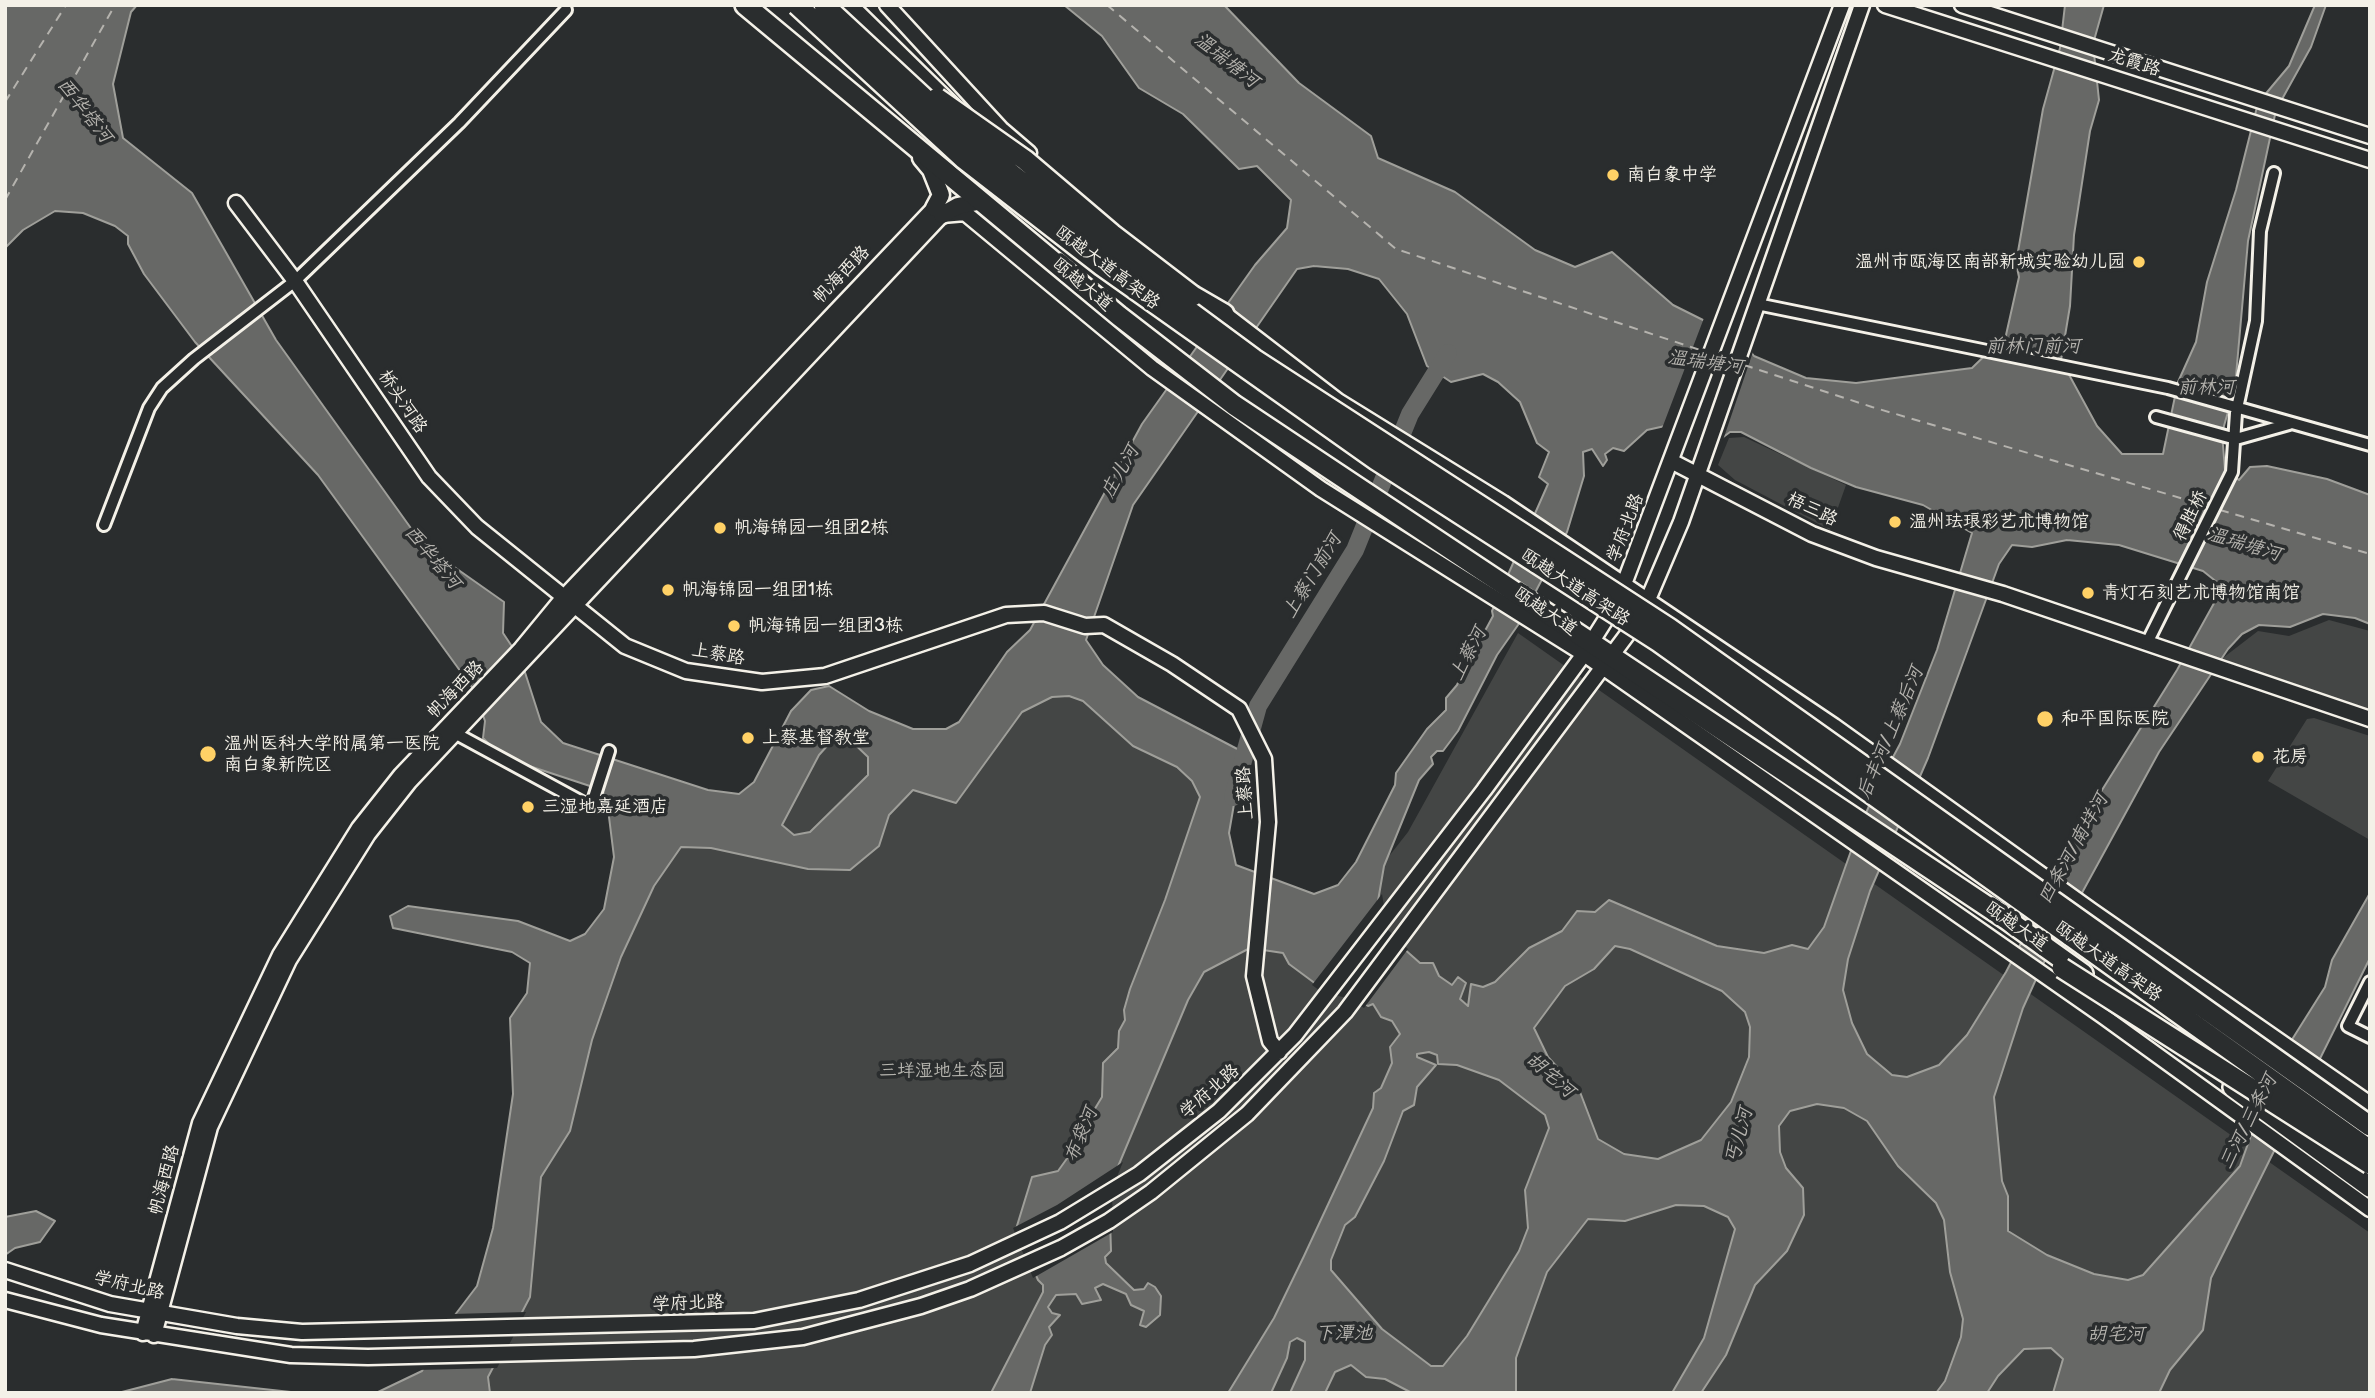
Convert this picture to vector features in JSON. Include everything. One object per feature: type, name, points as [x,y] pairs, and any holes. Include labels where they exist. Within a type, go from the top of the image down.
[{"type":"highway","name":"瓯越大道","points":[[744,5],[1186,368],[1214,401],[1360,489],[1542,610],[1608,663],[1693,710],[1897,858],[2063,960],[2244,1106],[2292,1140],[2370,1187]]},
{"type":"highway","name":"瓯越大道高架路","points":[[797,5],[964,159],[1102,267],[1376,460],[1659,642],[2370,1150]]},
{"type":"highway","name":"瓯越大道高架路","points":[[824,5],[975,145],[1112,254],[1254,359],[1669,628],[2370,1128]]},
{"type":"highway","points":[[846,5],[1023,173],[1118,248],[1211,330],[1252,349],[1284,388],[1420,478],[1567,567],[1621,593],[1645,609],[1920,811],[2041,886],[2268,1059],[2370,1128]]},
{"type":"highway","points":[[890,67],[975,122],[1025,160],[1112,234],[1193,296],[1224,314]]},
{"type":"highway","points":[[2004,923],[2370,1164]]},
{"type":"main road","points":[[887,5],[1001,129],[1118,229],[1164,263],[1224,314],[1252,349],[1503,503],[1621,593]]},
{"type":"main road","name":"学府北路","points":[[8,1270],[110,1304],[237,1326],[302,1332],[425,1332],[754,1321],[799,1313],[916,1284],[1008,1248],[1060,1222],[1139,1174],[1219,1111],[1279,1052],[1325,998],[1588,648],[1621,593],[1842,5]]},
{"type":"main road","points":[[5,1300],[148,1334],[291,1354],[368,1357],[626,1353],[803,1337],[921,1306],[1020,1268],[1109,1222],[1151,1192],[1247,1114],[1345,1012],[1608,663],[1645,609],[1698,474],[1862,5]]},
{"type":"main road","name":"龙霞路","points":[[1885,5],[2102,72],[2370,160]]},
{"type":"main road","name":"龙霞路","points":[[1962,5],[2370,136]]},
{"type":"main road","points":[[867,104],[908,142],[931,170],[941,195],[938,211]]},
{"type":"main road","points":[[938,211],[982,201]]},
{"type":"main road","name":"桥头河路","points":[[236,203],[295,281],[429,477],[477,527],[563,598]]},
{"type":"main road","points":[[938,211],[965,212],[1174,384],[1214,401],[1321,489],[1588,648]]},
{"type":"main road","name":"帆海西路","points":[[525,653],[563,598],[938,211]]},
{"type":"main road","name":"帆海西路","points":[[148,1334],[210,1127],[289,960],[368,834],[451,731],[525,653],[575,607],[938,211]]},
{"type":"main road","points":[[1118,248],[1164,263]]},
{"type":"main road","name":"梧三路","points":[[1671,461],[1812,534],[1876,558],[2003,594],[2147,643]]},
{"type":"main road","name":"上蔡路","points":[[563,598],[625,646],[686,671],[762,682],[825,676],[1006,615],[1044,613],[1085,626],[1104,625],[1172,664],[1239,709],[1264,759],[1268,822],[1254,976],[1270,1041],[1279,1052]]},
{"type":"main road","points":[[1645,609],[1927,792],[2041,886]]},
{"type":"main road","points":[[2147,643],[2370,719]]},
{"type":"main road","points":[[1608,663],[1848,825]]},
{"type":"main road","points":[[1897,858],[2006,948],[2244,1106]]},
{"type":"main road","points":[[2088,920],[2278,1041],[2370,1104]]},
{"type":"main road","points":[[2292,1140],[2370,1209]]},
{"type":"street","points":[[104,525],[149,408],[162,388],[194,359],[295,281],[459,123],[566,10]]},
{"type":"street","name":"得胜桥","points":[[2147,643],[2232,472],[2236,439],[2235,408],[2256,321],[2260,231],[2274,173]]},
{"type":"street","points":[[1757,304],[2168,388],[2370,445]]},
{"type":"street","points":[[2156,417],[2236,439],[2290,423]]},
{"type":"street","points":[[451,731],[591,807],[609,751]]},
{"type":"street","points":[[2370,982],[2348,1026],[2370,1037]]},
{"type":"green space","points":[[1744,437],[1846,485],[1830,530],[1735,480],[1718,465],[1729,438]]},
{"type":"green space","points":[[2329,620],[2370,631],[2370,711],[2219,661],[2258,631],[2289,636]]},
{"type":"green space","name":"三垟湿地生态园","points":[[1518,633],[2370,1233],[2370,1393],[473,1393],[642,831],[743,819],[825,718],[956,750],[1029,651],[1225,758],[1202,859],[1327,935],[1408,832]]},
{"type":"green space","points":[[2314,718],[2370,736],[2370,840],[2268,781],[2307,719]]},
{"type":"water","points":[[5,5],[137,5],[131,12],[113,84],[123,138],[192,193],[276,340],[423,545],[504,602],[503,633],[521,660],[541,722],[563,743],[708,790],[739,794],[754,782],[791,711],[811,690],[829,686],[869,711],[913,729],[946,729],[959,722],[1007,652],[1030,630],[1142,424],[1255,265],[1287,228],[1291,200],[1257,166],[1239,169],[1183,114],[1139,88],[1102,36],[1064,5],[1224,5],[1299,83],[1371,136],[1378,158],[1455,192],[1535,250],[1575,267],[1612,252],[1673,305],[1741,339],[1754,356],[1806,378],[1856,383],[1972,368],[2006,335],[2019,277],[2016,263],[2043,109],[2060,48],[2065,5],[2104,5],[2093,44],[2099,100],[2090,131],[2074,235],[2070,306],[2061,360],[2097,426],[2122,454],[2163,454],[2178,382],[2196,342],[2207,282],[2236,190],[2258,103],[2289,66],[2315,5],[2326,5],[2311,47],[2276,110],[2248,241],[2235,387],[2222,433],[2225,470],[2239,480],[2250,467],[2267,466],[2327,479],[2370,495],[2370,624],[2355,618],[2323,614],[2290,627],[2259,625],[2242,634],[2228,649],[2159,752],[2042,966],[2023,1008],[1994,1097],[2002,1181],[2008,1196],[2008,1231],[2047,1255],[2094,1274],[2128,1280],[2143,1275],[2240,1166],[2276,1065],[2325,987],[2332,960],[2370,893],[2370,958],[2211,1278],[2203,1330],[2170,1370],[2159,1393],[2053,1393],[2063,1359],[2051,1348],[2024,1349],[1998,1376],[1987,1393],[1936,1393],[1945,1381],[1961,1337],[1963,1319],[1950,1272],[1944,1220],[1936,1203],[1898,1166],[1867,1121],[1844,1108],[1817,1104],[1790,1111],[1779,1126],[1780,1152],[1786,1168],[1803,1188],[1804,1215],[1787,1251],[1755,1285],[1726,1355],[1701,1393],[1672,1393],[1704,1338],[1735,1229],[1728,1217],[1704,1206],[1676,1205],[1625,1221],[1588,1219],[1547,1272],[1516,1358],[1516,1393],[1412,1393],[1385,1379],[1366,1377],[1351,1365],[1335,1372],[1325,1393],[1290,1393],[1305,1360],[1305,1342],[1297,1338],[1290,1342],[1287,1358],[1271,1393],[1228,1393],[1274,1318],[1304,1256],[1373,1108],[1374,1093],[1381,1088],[1392,1063],[1390,1047],[1400,1034],[1392,1021],[1381,1017],[1373,1004],[1368,1006],[1349,995],[1324,990],[1289,964],[1283,953],[1250,948],[1204,972],[1188,1000],[1109,1188],[1111,1251],[1105,1257],[1106,1263],[1134,1290],[1144,1289],[1148,1283],[1155,1287],[1161,1296],[1160,1315],[1146,1327],[1140,1325],[1144,1311],[1131,1305],[1126,1294],[1103,1284],[1095,1288],[1101,1300],[1082,1304],[1076,1294],[1056,1295],[1048,1307],[1052,1313],[1060,1315],[1049,1327],[1052,1335],[1045,1345],[1030,1393],[991,1393],[1043,1292],[1043,1285],[1038,1280],[1016,1229],[1032,1177],[1058,1171],[1081,1139],[1082,1130],[1102,1097],[1103,1063],[1118,1048],[1119,1031],[1125,1020],[1124,1010],[1130,989],[1165,900],[1200,797],[1192,781],[1177,767],[1133,746],[1083,701],[1069,696],[1052,697],[1022,712],[956,803],[913,790],[889,815],[879,846],[850,870],[808,869],[711,848],[681,847],[654,886],[621,957],[592,1040],[570,1131],[541,1177],[530,1297],[488,1377],[490,1393],[376,1393],[422,1371],[445,1328],[477,1286],[493,1228],[513,1094],[510,1018],[527,993],[530,963],[512,952],[393,928],[390,916],[408,906],[518,921],[570,941],[585,934],[604,909],[614,857],[607,801],[602,790],[502,757],[483,738],[485,721],[474,690],[318,475],[195,342],[144,274],[128,244],[128,236],[115,226],[83,213],[55,211],[23,230],[5,248]],"holes":[[[1314,266],[1348,269],[1379,279],[1407,314],[1427,366],[1451,382],[1483,374],[1498,382],[1520,402],[1537,443],[1549,452],[1539,477],[1548,484],[1492,611],[1493,616],[1479,635],[1457,685],[1446,698],[1446,710],[1427,729],[1396,773],[1395,785],[1356,862],[1338,885],[1314,894],[1236,865],[1229,833],[1243,752],[1138,697],[1103,665],[1086,640],[1133,505],[1297,269]],[[1665,426],[1722,438],[1730,432],[1741,432],[1811,468],[1856,487],[1923,505],[1972,533],[1937,650],[1900,744],[1878,785],[1857,834],[1824,927],[1808,949],[1792,945],[1764,953],[1717,946],[1609,900],[1595,912],[1577,911],[1562,931],[1529,948],[1495,982],[1483,987],[1471,984],[1468,1006],[1460,999],[1466,983],[1458,977],[1452,985],[1439,976],[1433,963],[1420,963],[1385,932],[1378,901],[1384,866],[1419,780],[1433,764],[1431,757],[1437,751],[1443,751],[1458,731],[1497,655],[1518,625],[1567,532],[1584,476],[1583,452],[1592,449],[1603,466],[1607,460],[1605,454],[1613,448],[1624,451],[1647,430]],[[2067,540],[2119,545],[2203,571],[2223,587],[2177,670],[2097,798],[2006,972],[1967,1035],[1939,1065],[1907,1077],[1892,1075],[1867,1054],[1852,1023],[1843,990],[1848,959],[1870,891],[1928,758],[1999,564],[2012,545],[2032,547]],[[844,734],[868,757],[868,775],[810,832],[794,835],[782,825],[819,755],[836,736]],[[1615,946],[1630,949],[1722,991],[1745,1012],[1750,1027],[1749,1057],[1731,1102],[1701,1140],[1658,1159],[1624,1154],[1598,1139],[1580,1092],[1548,1057],[1534,1028],[1565,986],[1594,969]],[[1429,1052],[1437,1055],[1438,1064],[1457,1065],[1499,1080],[1545,1115],[1549,1128],[1525,1190],[1528,1228],[1519,1251],[1467,1336],[1443,1366],[1431,1366],[1382,1329],[1331,1270],[1331,1260],[1345,1225],[1355,1217],[1384,1161],[1403,1111],[1414,1105],[1417,1087],[1436,1065],[1417,1057],[1417,1054]]]},
{"type":"water","points":[[36,1211],[55,1221],[40,1242],[15,1248],[5,1255],[5,1217]]},
{"type":"water","points":[[172,1379],[300,1393],[118,1393]]},
{"type":"pier","points":[[1704,318],[1743,336],[1754,349],[1722,443],[1715,447],[1661,431]]},
{"type":"pier","points":[[1382,894],[1388,930],[1408,949],[1364,1008],[1348,998],[1323,993],[1312,985]]},
{"type":"pier","points":[[1123,1162],[1112,1189],[1113,1232],[1033,1278],[1013,1228],[1057,1205]]},
{"type":"pier","points":[[526,1312],[497,1368],[417,1370],[452,1314]]},
{"type":"waterway","name":"上蔡门前河","points":[[1233,797],[1258,706],[1355,550],[1410,414],[1448,353]]},
{"type":"ferry route","points":[[5,102],[66,5]]},
{"type":"ferry route","points":[[5,200],[115,5]]},
{"type":"ferry route","points":[[1107,5],[1396,249],[1706,352]]},
{"type":"ferry route","points":[[1718,356],[1732,361]]},
{"type":"ferry route","points":[[1744,365],[1872,407],[2211,507]]},
{"type":"ferry route","points":[[2220,510],[2370,554]]},
{"type":"place","name":"南白象中学","points":[[1613,175]]},
{"type":"place","name":"温州市瓯海区南部新城实验幼儿园","points":[[2139,262]]},
{"type":"place","name":"温州珐琅彩艺术博物馆","points":[[1895,522]]},
{"type":"place","name":"帆海锦园一组团2栋","points":[[720,528]]},
{"type":"place","name":"帆海锦园一组团1栋","points":[[668,590]]},
{"type":"place","name":"青灯石刻艺术博物馆南馆","points":[[2088,593]]},
{"type":"place","name":"帆海锦园一组团3栋","points":[[734,626]]},
{"type":"place","name":"和平国际医院","points":[[2045,719]]},
{"type":"place","name":"上蔡基督教堂","points":[[748,738]]},
{"type":"place","name":"温州医科大学附属第一医院 南白象新院区","points":[[208,754]]},
{"type":"place","name":"花房","points":[[2258,757]]},
{"type":"place","name":"三湿地嘉延酒店","points":[[528,807]]},
{"type":"water label","name":"温瑞塘河","points":[[1226,61]]},
{"type":"water label","name":"西华塔河","points":[[84,111]]},
{"type":"water label","name":"前林门前河","points":[[2033,347]]},
{"type":"water label","name":"温瑞塘河","points":[[1705,363]]},
{"type":"water label","name":"前林河","points":[[2206,388]]},
{"type":"water label","name":"庄儿河","points":[[1121,472]]},
{"type":"water label","name":"温瑞塘河","points":[[2244,545]]},
{"type":"water label","name":"西华塔河","points":[[432,558]]},
{"type":"water label","name":"上蔡河","points":[[1469,654]]},
{"type":"water label","name":"后丰河/上蔡后河","points":[[1891,733]]},
{"type":"water label","name":"四条河/南垟河","points":[[2074,849]]},
{"type":"water label","name":"胡宅河","points":[[1550,1076]]},
{"type":"water label","name":"三河/三条河","points":[[2249,1122]]},
{"type":"water label","name":"布袋河","points":[[1082,1135]]},
{"type":"water label","name":"丐儿河","points":[[1740,1136]]},
{"type":"water label","name":"下潭池","points":[[1344,1334]]},
{"type":"water label","name":"胡宅河","points":[[2116,1335]]}]
